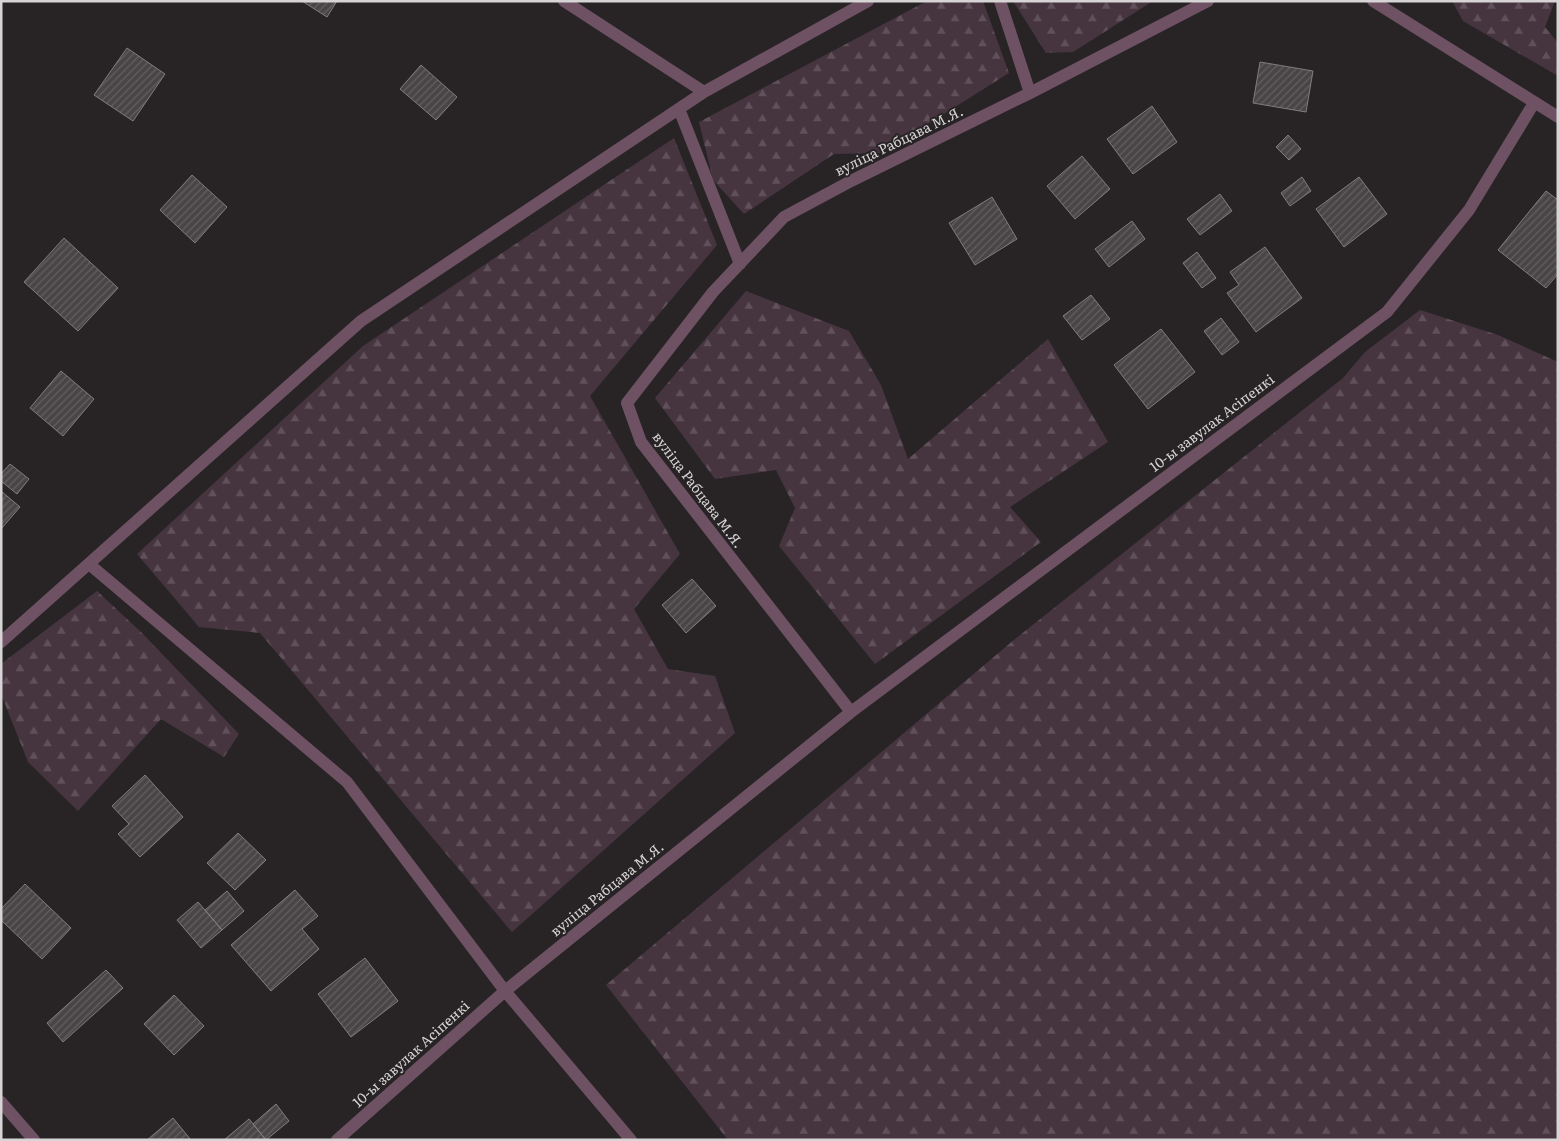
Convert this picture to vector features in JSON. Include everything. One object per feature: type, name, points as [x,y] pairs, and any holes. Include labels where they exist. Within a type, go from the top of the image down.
[{"type":"street","points":[[564,1],[704,92]]},
{"type":"street","points":[[1,642],[361,322],[704,92],[868,1]]},
{"type":"street","points":[[1000,1],[1030,93]]},
{"type":"street","name":"вуліца Рабцава М.Я.","points":[[505,991],[851,712],[641,442],[627,403],[713,292],[784,217],[851,180],[1030,93],[1208,1]]},
{"type":"street","points":[[1373,1],[1558,117]]},
{"type":"street","name":"10-ы завулак Асіпенкі","points":[[851,712],[1386,312],[1469,210],[1534,103]]},
{"type":"street","points":[[679,109],[740,264]]},
{"type":"street","points":[[89,564],[347,782],[505,991],[631,1140]]},
{"type":"street","name":"10-ы завулак Асіпенкі","points":[[337,1140],[505,991]]},
{"type":"street","points":[[1,1102],[34,1140]]},
{"type":"green space","points":[[927,1],[983,1],[1009,73],[882,153],[834,154],[744,214],[713,180],[699,122]]},
{"type":"green space","points":[[1013,1],[1153,1],[1073,52],[1046,53]]},
{"type":"green space","points":[[1452,1],[1555,1],[1545,27],[1558,43],[1558,76],[1463,21]]},
{"type":"green space","points":[[674,138],[717,245],[590,396],[680,554],[634,609],[668,669],[715,676],[735,733],[512,932],[260,633],[199,627],[137,554],[363,346]]},
{"type":"green space","points":[[746,291],[849,331],[881,385],[908,459],[1048,339],[1108,442],[1010,507],[1041,542],[875,664],[779,546],[795,508],[776,470],[715,479],[655,398]]},
{"type":"green space","points":[[1420,310],[1498,335],[1558,362],[1558,1140],[728,1140],[606,985],[1015,639],[1343,378],[1365,352]]},
{"type":"green space","points":[[97,591],[142,633],[239,734],[224,757],[161,719],[78,811],[28,762],[1,694],[1,664]]},
{"type":"building","points":[[302,1],[337,1],[327,17]]},
{"type":"building","points":[[127,48],[165,74],[133,121],[94,95]]},
{"type":"building","points":[[1260,62],[1313,71],[1306,112],[1253,103]]},
{"type":"building","points":[[421,65],[457,97],[436,120],[400,89]]},
{"type":"building","points":[[1152,106],[1177,142],[1133,174],[1107,139]]},
{"type":"building","points":[[1288,135],[1301,149],[1289,160],[1276,147]]},
{"type":"building","points":[[1082,156],[1110,189],[1075,219],[1047,186]]},
{"type":"building","points":[[192,175],[227,207],[195,243],[160,210]]},
{"type":"building","points":[[1302,177],[1311,191],[1290,206],[1281,193]]},
{"type":"building","points":[[1359,177],[1387,214],[1344,247],[1316,209]]},
{"type":"building","points":[[1546,191],[1558,200],[1558,274],[1546,288],[1498,250]]},
{"type":"building","points":[[1220,194],[1232,211],[1200,235],[1187,219]]},
{"type":"building","points":[[992,197],[1017,239],[975,265],[949,223]]},
{"type":"building","points":[[1132,221],[1145,239],[1109,267],[1095,249]]},
{"type":"building","points":[[64,238],[118,288],[78,331],[24,282]]},
{"type":"building","points":[[1265,247],[1302,298],[1256,332],[1227,293],[1239,285],[1230,272]]},
{"type":"building","points":[[1197,252],[1216,278],[1202,288],[1183,263]]},
{"type":"building","points":[[1091,295],[1110,319],[1082,340],[1063,316]]},
{"type":"building","points":[[1221,318],[1239,342],[1222,355],[1204,331]]},
{"type":"building","points":[[1161,329],[1195,372],[1148,409],[1114,365]]},
{"type":"building","points":[[61,371],[94,399],[63,436],[30,408]]},
{"type":"building","points":[[10,464],[29,479],[17,494],[1,481],[1,474]]},
{"type":"building","points":[[1,491],[20,507],[1,529]]},
{"type":"building","points":[[692,579],[716,606],[686,633],[662,605]]},
{"type":"building","points":[[145,775],[183,817],[140,857],[118,834],[129,824],[112,806]]},
{"type":"building","points":[[238,833],[266,860],[235,890],[207,863]]},
{"type":"building","points":[[25,884],[71,928],[42,959],[1,920],[1,909]]},
{"type":"building","points":[[295,890],[318,916],[302,929],[319,949],[271,991],[231,945]]},
{"type":"building","points":[[227,891],[244,911],[222,930],[205,910]]},
{"type":"building","points":[[198,902],[222,930],[201,948],[177,920]]},
{"type":"building","points":[[365,958],[398,1001],[351,1037],[318,994]]},
{"type":"building","points":[[106,970],[123,988],[63,1042],[47,1023]]},
{"type":"building","points":[[174,995],[204,1026],[174,1055],[144,1024]]},
{"type":"building","points":[[276,1104],[289,1121],[266,1140],[253,1124]]},
{"type":"building","points":[[173,1118],[191,1140],[147,1140]]},
{"type":"building","points":[[249,1119],[266,1140],[224,1140]]}]
